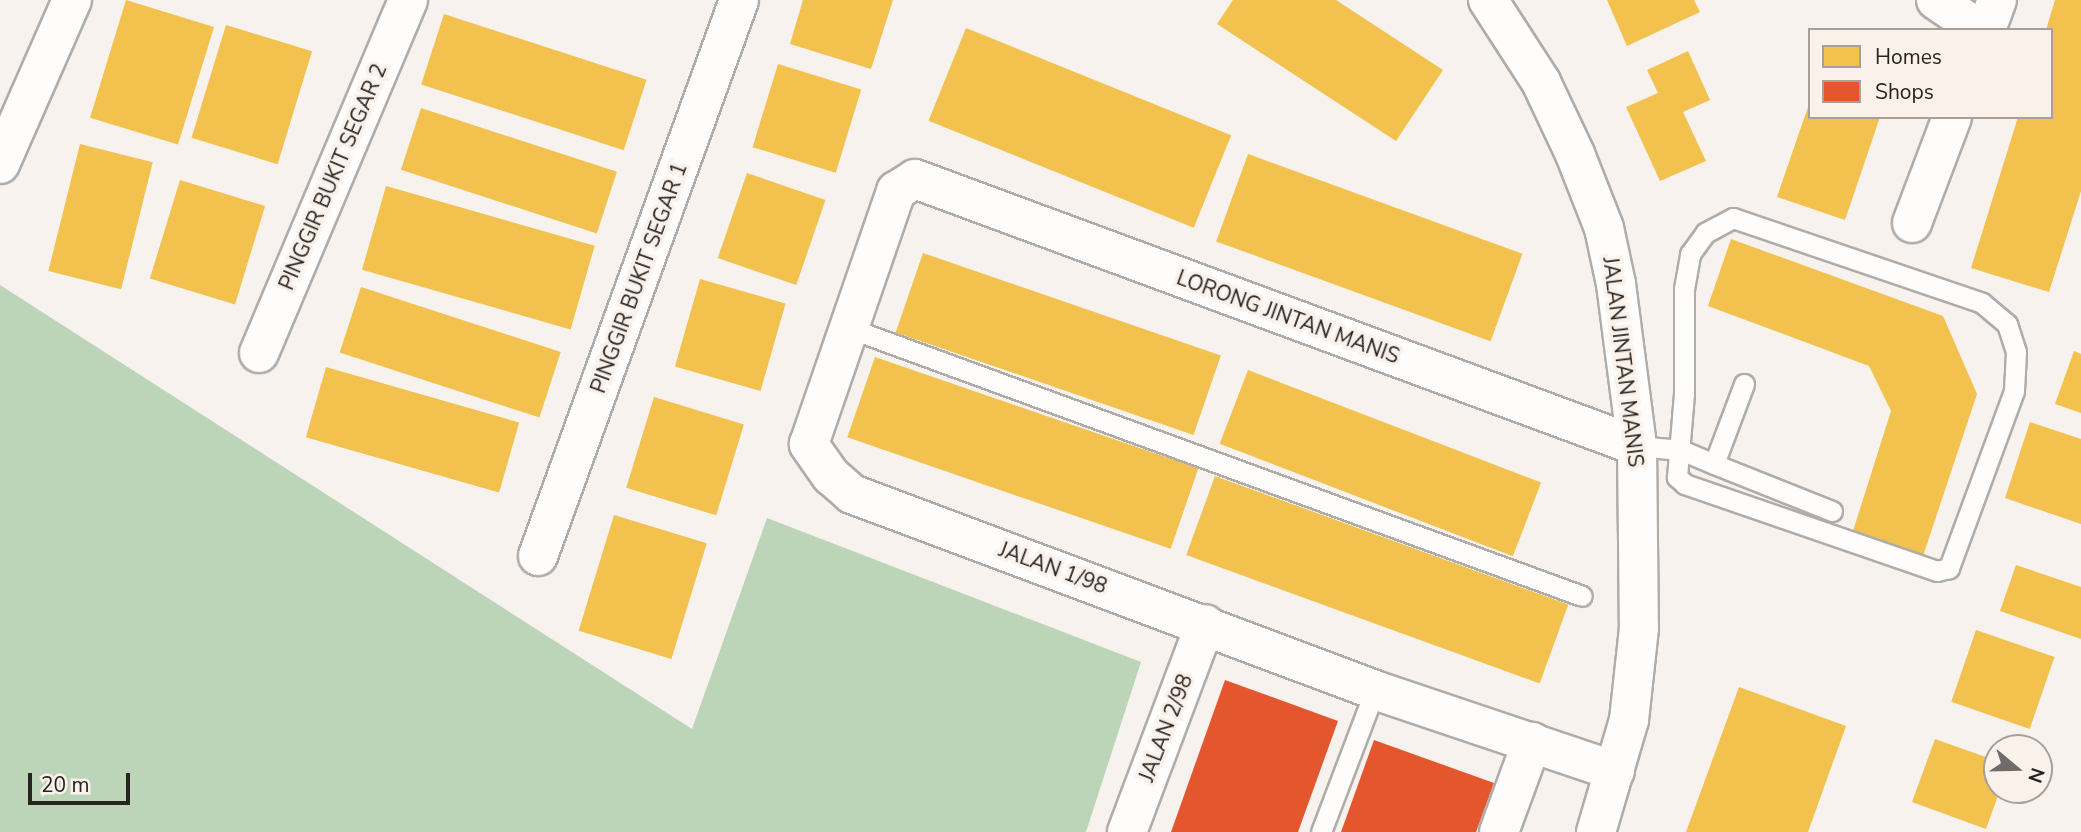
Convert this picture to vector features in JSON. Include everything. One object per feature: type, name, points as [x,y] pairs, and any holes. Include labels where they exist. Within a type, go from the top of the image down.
[{"type":"street","points":[[0,164],[72,0]]},
{"type":"street","name":"PINGGIR BUKIT SEGAR 2","points":[[259,353],[408,0]]},
{"type":"street","name":"PINGGIR BUKIT SEGAR 1","points":[[538,556],[739,0]]},
{"type":"street","name":"JALAN JINTAN MANIS","points":[[1488,0],[1541,82],[1604,228],[1616,284],[1637,446],[1638,640],[1629,720],[1596,832]]},
{"type":"street","points":[[1936,0],[1977,28]]},
{"type":"street","points":[[1987,28],[1997,0]]},
{"type":"street","points":[[1912,223],[1951,119]]},
{"type":"street","name":"JALAN 1/98","points":[[939,187],[915,179],[896,191],[809,444],[831,476],[852,494],[1205,624],[1375,690],[1615,771]]},
{"type":"street","name":"LORONG JINTAN MANIS","points":[[939,187],[1637,446]]},
{"type":"street","name":"JALAN 2/98","points":[[1127,832],[1205,624]]},
{"type":"street","points":[[1499,832],[1532,743]]},
{"type":"lane","points":[[1733,218],[1982,303],[2007,324],[2016,352],[2014,391],[1949,568],[1937,571],[1685,484],[1677,477],[1681,450],[1684,289],[1690,254],[1705,233],[1733,218]]},
{"type":"lane","points":[[849,328],[1582,596]]},
{"type":"lane","points":[[1714,464],[1744,384]]},
{"type":"lane","points":[[1637,446],[1681,450],[1832,511]]},
{"type":"lane","points":[[1321,832],[1375,690]]},
{"type":"green space","points":[[0,285],[692,729],[767,518],[1141,662],[1086,832],[0,832]]},
{"type":"building: Homes","points":[[126,0],[214,27],[178,145],[90,118]]},
{"type":"building: Homes","points":[[803,0],[893,0],[871,69],[790,44]]},
{"type":"building: Homes","points":[[1233,0],[1336,0],[1443,70],[1396,141],[1217,24]]},
{"type":"building: Homes","points":[[1607,0],[1694,0],[1700,12],[1627,46]]},
{"type":"building: Homes","points":[[2055,0],[2081,0],[2081,191],[2049,292],[1971,268],[2017,119],[2053,119],[2053,28],[2047,28]]},
{"type":"building: Homes","points":[[444,14],[647,80],[624,150],[421,84]]},
{"type":"building: Homes","points":[[226,25],[312,51],[278,164],[192,138]]},
{"type":"building: Homes","points":[[966,28],[1231,135],[1194,228],[929,121]]},
{"type":"building: Homes","points":[[1688,51],[1710,100],[1683,112],[1706,161],[1660,181],[1626,107],[1658,93],[1647,70]]},
{"type":"building: Homes","points":[[778,64],[861,89],[836,173],[753,147]]},
{"type":"building: Homes","points":[[1808,107],[1808,119],[1879,119],[1845,220],[1777,197]]},
{"type":"building: Homes","points":[[421,108],[617,172],[597,233],[401,170]]},
{"type":"building: Homes","points":[[80,144],[153,162],[121,289],[48,271]]},
{"type":"building: Homes","points":[[1248,154],[1522,254],[1491,341],[1216,241]]},
{"type":"building: Homes","points":[[747,173],[825,200],[796,285],[718,258]]},
{"type":"building: Homes","points":[[180,180],[265,206],[235,305],[150,278]]},
{"type":"building: Homes","points":[[386,186],[595,246],[571,329],[362,270]]},
{"type":"building: Homes","points":[[1731,239],[1943,316],[1977,394],[1922,559],[1853,531],[1891,411],[1869,366],[1708,306]]},
{"type":"building: Homes","points":[[923,253],[1221,356],[1193,435],[896,332]]},
{"type":"building: Homes","points":[[700,279],[786,304],[760,391],[675,366]]},
{"type":"building: Homes","points":[[361,287],[561,352],[539,418],[340,353]]},
{"type":"building: Homes","points":[[2074,351],[2081,354],[2081,413],[2055,404]]},
{"type":"building: Homes","points":[[875,357],[1198,468],[1171,549],[847,437]]},
{"type":"building: Homes","points":[[326,367],[519,422],[499,493],[306,437]]},
{"type":"building: Homes","points":[[1248,370],[1541,483],[1513,556],[1220,444]]},
{"type":"building: Homes","points":[[654,397],[744,424],[716,515],[626,488]]},
{"type":"building: Homes","points":[[2030,422],[2081,439],[2081,524],[2005,498]]},
{"type":"building: Homes","points":[[1215,476],[1568,605],[1540,684],[1186,555]]},
{"type":"building: Homes","points":[[614,515],[707,543],[671,659],[579,631]]},
{"type":"building: Homes","points":[[2016,565],[2081,587],[2081,639],[2000,611]]},
{"type":"building: Homes","points":[[1976,630],[2054,657],[2030,729],[1951,702]]},
{"type":"building: Homes","points":[[1739,687],[1846,726],[1808,832],[1686,832]]},
{"type":"building: Homes","points":[[1935,739],[1983,756],[1983,804],[1995,804],[1986,829],[1912,802]]},
{"type":"building: Shops","points":[[1225,680],[1338,721],[1298,832],[1171,832]]},
{"type":"building: Shops","points":[[1374,740],[1494,783],[1476,832],[1341,832]]}]
